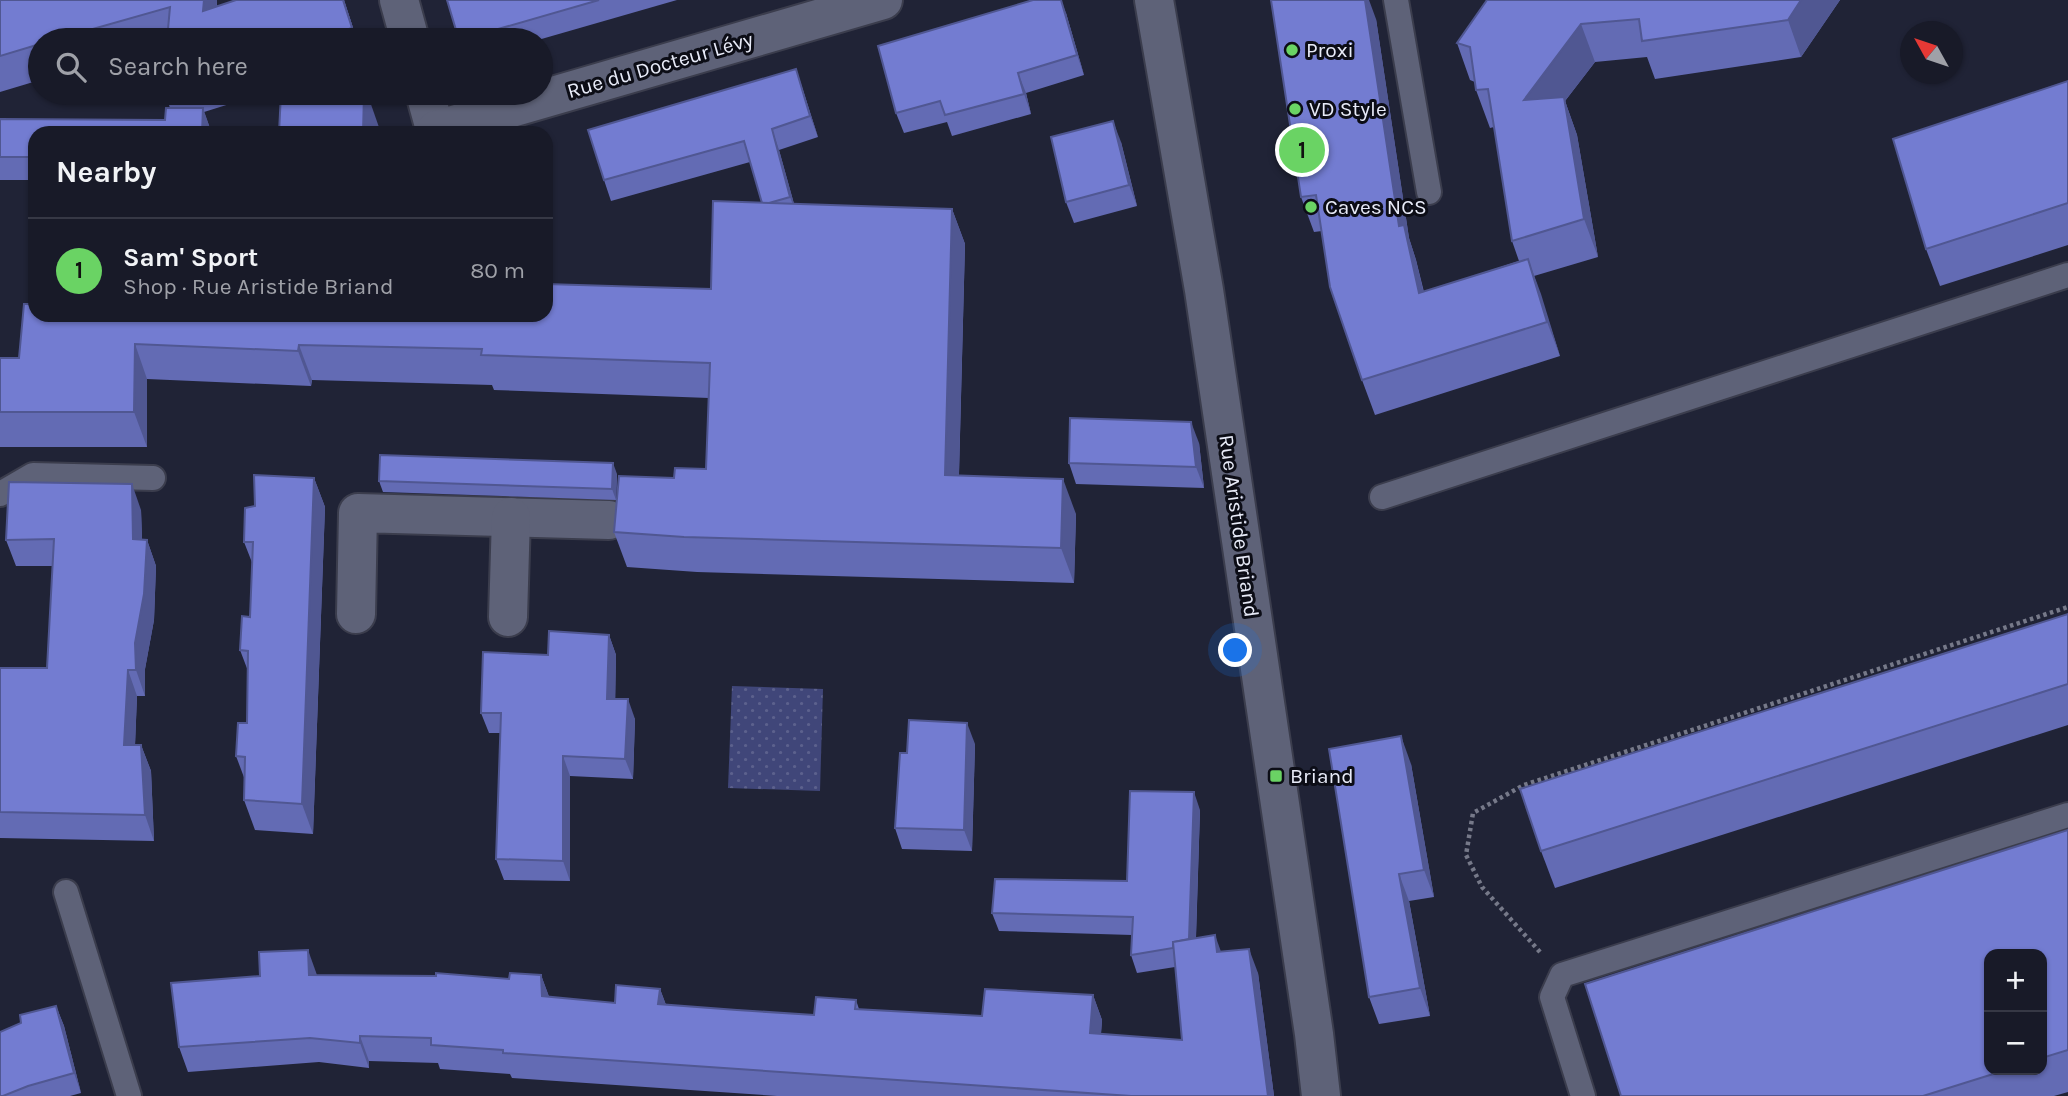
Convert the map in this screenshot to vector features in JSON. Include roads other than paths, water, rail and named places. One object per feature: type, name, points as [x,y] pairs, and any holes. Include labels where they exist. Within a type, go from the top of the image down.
[{"type":"street","points":[[398,0],[406,28]]},
{"type":"street","name":"Rue du Docteur Lévy","points":[[553,97],[883,0]]},
{"type":"street","name":"Rue Aristide Briand","points":[[1154,0],[1208,313],[1321,1096]]},
{"type":"street","points":[[428,105],[435,126]]},
{"type":"street","name":"Rue du Docteur Lévy","points":[[453,126],[525,105]]},
{"type":"street","points":[[356,614],[358,513],[609,520]]},
{"type":"street","points":[[508,617],[511,517]]},
{"type":"lane","points":[[1396,0],[1429,192]]},
{"type":"lane","points":[[1382,497],[2068,275]]},
{"type":"lane","points":[[0,494],[33,475],[153,478]]},
{"type":"lane","points":[[1583,1096],[1552,997],[1562,975],[2068,815]]},
{"type":"lane","points":[[66,892],[129,1096]]},
{"type":"place","name":"Proxi","points":[[1292,50]]},
{"type":"place","name":"VD Style","points":[[1295,109]]},
{"type":"place","name":"Sam' Sport","points":[[1302,150]]},
{"type":"place","name":"Caves NCS","points":[[1311,207]]},
{"type":"place","name":"Briand","points":[[1276,776]]}]
